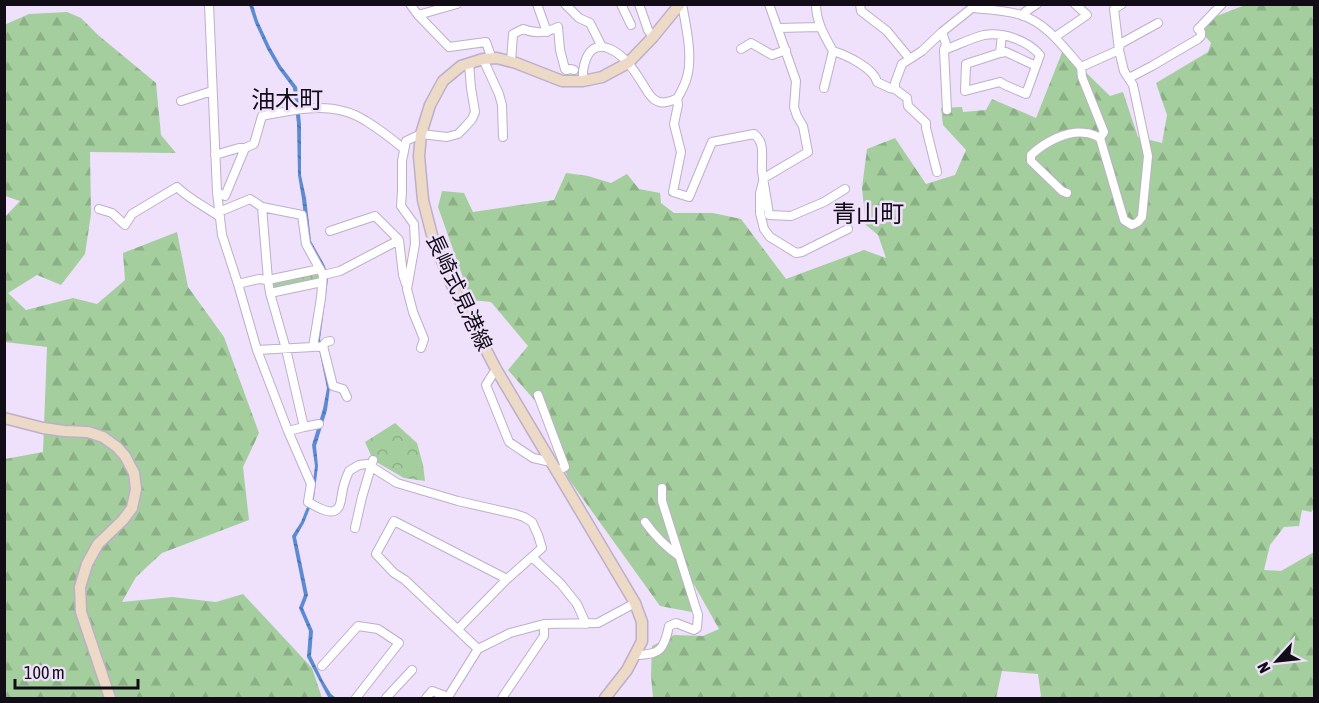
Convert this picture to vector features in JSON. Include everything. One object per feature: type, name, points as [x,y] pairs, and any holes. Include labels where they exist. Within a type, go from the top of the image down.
[{"type":"main road","name":"長崎式見港線","points":[[605,699],[635,656],[642,641],[642,622],[635,603],[496,369],[452,285],[433,239],[423,200],[419,156],[421,134],[430,105],[443,81],[461,66],[497,58],[562,81],[583,81],[602,77],[628,63],[680,5]]},
{"type":"main road","points":[[4,418],[43,428],[88,432],[103,437],[125,456],[134,473],[136,489],[132,507],[123,520],[98,544],[87,564],[80,587],[81,612],[110,699]]},
{"type":"street","points":[[208,4],[217,192],[222,235],[257,350],[311,484],[308,502],[322,510],[332,512],[339,507],[349,471],[359,465],[372,463],[397,483],[524,517],[532,522],[538,535],[542,548],[507,579],[458,629]]},
{"type":"street","points":[[410,4],[448,47],[486,42],[487,59],[502,105],[503,137]]},
{"type":"street","points":[[418,15],[457,4]]},
{"type":"street","points":[[537,4],[547,32]]},
{"type":"street","points":[[565,4],[579,18],[590,22],[602,47]]},
{"type":"street","points":[[621,4],[631,25]]},
{"type":"street","points":[[639,4],[648,30],[653,37]]},
{"type":"street","points":[[769,4],[796,81],[794,107],[803,126],[808,152],[764,178],[760,194],[760,213],[764,229],[770,237],[796,253],[848,229]]},
{"type":"street","points":[[816,4],[820,27],[833,51],[852,59],[873,74],[877,82],[895,88],[907,98],[908,106],[926,123],[937,172]]},
{"type":"street","points":[[860,4],[861,11],[886,31],[910,59]]},
{"type":"street","points":[[1023,15],[1037,4]]},
{"type":"street","points":[[1055,37],[1087,15],[1075,4]]},
{"type":"street","points":[[1129,78],[1198,39],[1201,36],[1198,28],[1222,4]]},
{"type":"street","points":[[680,5],[687,30],[688,75],[677,99],[674,124],[681,152],[673,192],[689,197],[712,142],[754,134],[759,138],[763,155],[762,171],[769,215],[791,216],[824,202],[845,189]]},
{"type":"street","points":[[895,88],[902,64],[922,51],[976,6],[1023,15],[1055,37],[1081,67],[1082,77],[1104,132],[1100,138]]},
{"type":"street","points":[[1100,138],[1124,220],[1132,225],[1142,217],[1148,156],[1133,85],[1124,71],[1119,50],[1117,6]]},
{"type":"street","points":[[1119,50],[1120,44],[1158,23]]},
{"type":"street","points":[[511,62],[513,34],[523,29],[547,32],[558,27],[560,50],[566,70],[574,70]]},
{"type":"street","points":[[778,28],[820,27]]},
{"type":"street","points":[[942,32],[946,44],[944,50],[947,110]]},
{"type":"street","points":[[944,50],[984,35],[1002,35],[1024,42],[1040,55],[1026,94],[1000,82],[965,92],[966,64],[1006,52],[1036,66]]},
{"type":"street","points":[[1000,53],[1002,35]]},
{"type":"street","points":[[741,49],[751,44],[772,55],[786,50]]},
{"type":"street","points":[[583,81],[583,68],[588,56],[592,50],[602,47],[612,50],[628,63],[653,99],[662,104],[677,99]]},
{"type":"street","points":[[1081,67],[1119,50]]},
{"type":"street","points":[[824,88],[833,51]]},
{"type":"street","points":[[407,288],[415,234],[414,224],[401,206],[404,148],[406,141],[421,134],[447,137],[458,134],[472,119],[475,112],[469,63]]},
{"type":"street","points":[[181,101],[212,91]]},
{"type":"street","points":[[215,155],[254,144],[262,116],[303,108],[324,107],[346,111],[365,120],[404,148]]},
{"type":"street","points":[[1067,193],[1062,191],[1031,161],[1031,155],[1040,146],[1066,134],[1085,132],[1100,138]]},
{"type":"street","points":[[217,192],[225,196],[245,148]]},
{"type":"street","points":[[99,209],[112,213],[125,225],[132,214],[177,187],[188,197],[219,215]]},
{"type":"street","points":[[219,215],[250,199],[262,207],[302,215],[306,244],[321,275],[313,347]]},
{"type":"street","points":[[262,207],[270,293],[304,427]]},
{"type":"street","points":[[330,231],[375,216],[399,240],[403,275],[413,312],[424,339],[420,348]]},
{"type":"street","points":[[238,284],[259,279],[321,275],[340,271],[399,240]]},
{"type":"street","points":[[270,293],[321,275]]},
{"type":"street","points":[[257,350],[313,347],[326,344],[333,386],[343,389],[347,397]]},
{"type":"street","points":[[496,369],[486,385],[509,442],[533,458],[554,466],[565,467],[538,395]]},
{"type":"street","points":[[288,431],[319,424]]},
{"type":"street","points":[[355,528],[372,463]]},
{"type":"street","points":[[635,656],[649,655],[658,651],[666,641],[669,626],[676,623],[694,630],[697,628],[698,615],[662,501],[662,489]]},
{"type":"street","points":[[478,649],[376,554],[394,521],[507,579]]},
{"type":"street","points":[[645,522],[652,533],[680,556]]},
{"type":"street","points":[[532,557],[561,584],[577,604],[586,624]]},
{"type":"street","points":[[426,699],[432,691],[448,698],[478,649],[510,633],[544,624],[598,623],[635,603]]},
{"type":"street","points":[[502,699],[544,636],[544,624]]},
{"type":"street","points":[[322,666],[358,626],[378,628],[399,643],[356,699]]},
{"type":"street","points":[[386,699],[412,670]]},
{"type":"green space","points":[[1245,5],[1314,5],[1314,508],[1311,512],[1302,510],[1299,526],[1284,527],[1270,545],[1264,570],[1281,571],[1314,552],[1314,698],[1039,698],[1041,696],[1038,674],[1002,671],[996,698],[653,698],[652,646],[674,635],[703,636],[719,629],[692,581],[692,612],[660,606],[568,478],[538,404],[508,370],[528,346],[491,302],[471,300],[438,207],[442,191],[464,193],[473,212],[554,200],[566,173],[588,176],[611,183],[627,174],[639,189],[660,193],[661,203],[674,213],[713,213],[741,219],[786,279],[864,250],[886,258],[878,235],[866,225],[862,188],[867,149],[895,138],[926,184],[955,175],[966,150],[943,125],[941,108],[962,107],[963,112],[986,110],[992,99],[1036,118],[1063,50],[1110,96],[1123,92],[1138,137],[1162,143],[1167,115],[1156,83],[1208,52],[1211,43],[1200,30],[1212,18]]},
{"type":"green space","points":[[67,12],[81,18],[156,83],[161,135],[176,153],[90,152],[91,214],[85,254],[61,285],[37,275],[8,293],[26,310],[73,298],[97,304],[125,280],[123,253],[177,232],[188,287],[224,337],[259,433],[243,467],[249,520],[162,553],[136,577],[122,602],[172,597],[216,602],[243,594],[312,668],[322,698],[5,698],[5,459],[43,452],[47,347],[5,342],[5,217],[20,201],[5,196],[4,25],[29,14]]},
{"type":"green space","points":[[318,273],[319,280],[274,290],[272,281]]},
{"type":"green space","points":[[395,423],[417,443],[425,481],[404,478],[373,460],[365,442]]},
{"type":"water","points":[[249,5],[253,5],[270,47],[297,87],[301,124],[301,175],[311,241],[325,266],[328,279],[320,339],[330,388],[327,410],[316,446],[318,466],[314,498],[296,537],[308,595],[303,608],[313,631],[311,656],[323,681],[336,698],[328,697],[307,657],[309,631],[299,608],[304,595],[292,536],[301,522],[311,497],[315,466],[312,445],[327,388],[317,339],[324,279],[307,243],[298,175],[297,124],[293,88],[267,49]]},
{"type":"district","name":"油木町","points":[[287,99]]},
{"type":"district","name":"青山町","points":[[868,213]]}]
